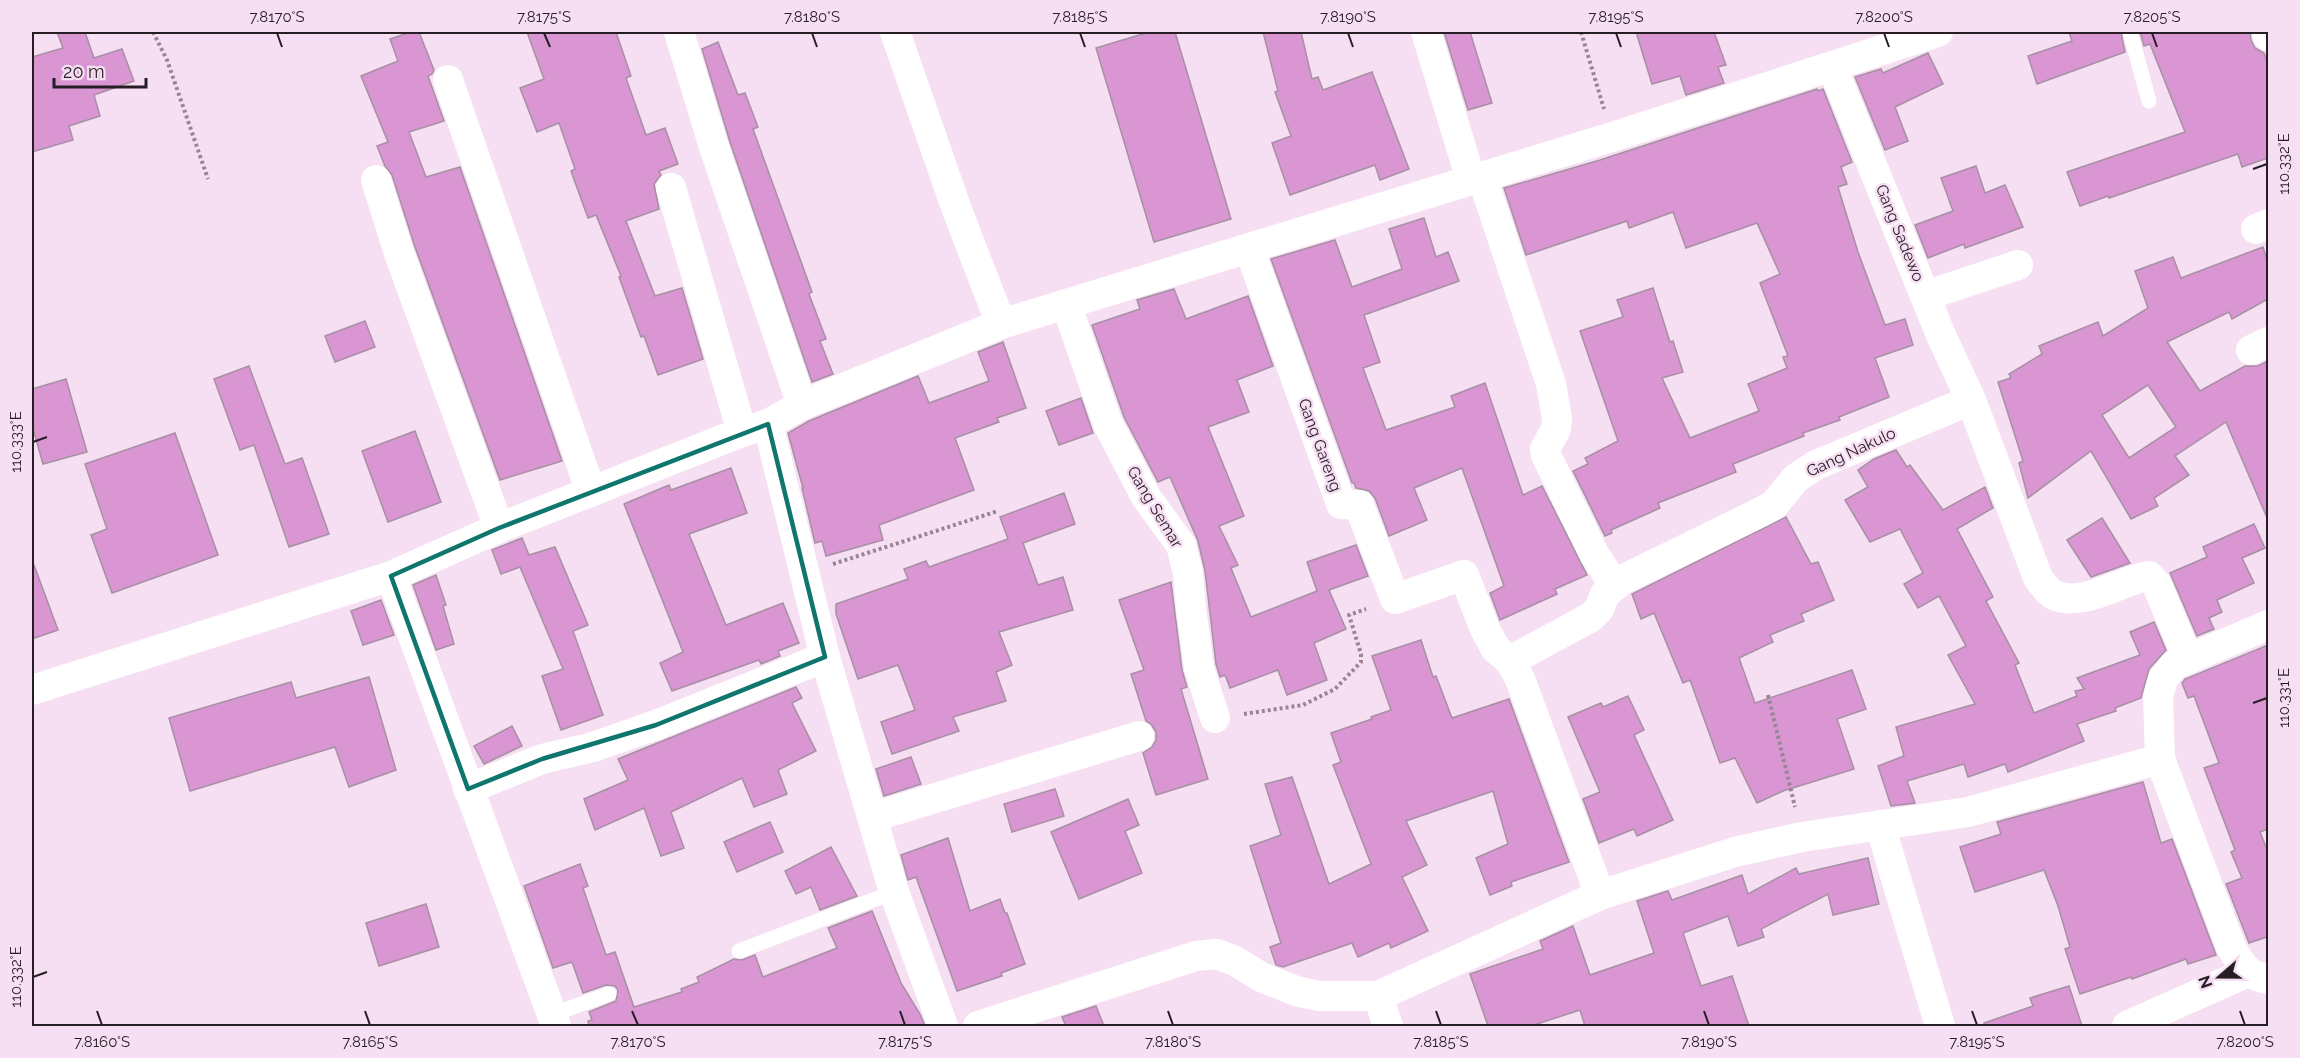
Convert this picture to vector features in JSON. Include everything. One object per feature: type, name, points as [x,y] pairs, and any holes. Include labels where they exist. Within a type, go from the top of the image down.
[{"type":"street","points":[[679,32],[714,147],[802,405]]},
{"type":"street","points":[[895,32],[957,210],[1001,324]]},
{"type":"street","points":[[1426,32],[1476,179],[1551,384],[1556,429],[1545,449],[1546,454],[1594,554],[1615,586],[1605,594],[1599,609],[1592,617],[1510,661]]},
{"type":"street","points":[[32,690],[391,576],[499,528],[755,428],[802,405],[1001,324],[1612,137],[1832,66],[1880,40],[1938,32]]},
{"type":"street","points":[[2267,32],[2268,36]]},
{"type":"street","name":"Gang Sadewo","points":[[1832,66],[1940,333],[1971,400],[2038,578],[2054,595],[2069,597],[2092,596],[2149,576],[2157,585],[2188,659]]},
{"type":"street","points":[[448,80],[591,492]]},
{"type":"street","points":[[376,180],[399,253],[499,528]]},
{"type":"street","points":[[671,188],[803,573],[825,657],[894,892],[943,1026]]},
{"type":"street","name":"Gang Gareng","points":[[1250,248],[1341,504],[1359,505],[1395,599]]},
{"type":"street","points":[[1925,296],[2018,265]]},
{"type":"street","name":"Gang Semar","points":[[1066,304],[1108,424],[1146,497],[1181,544],[1188,573],[1199,668],[1215,718]]},
{"type":"street","name":"Gang Nakulo","points":[[1615,586],[1641,569],[1768,508],[1795,479],[1816,465],[1971,400]]},
{"type":"street","points":[[1395,599],[1464,575],[1495,648],[1510,661],[1520,679],[1600,895]]},
{"type":"street","points":[[391,576],[553,1021]]},
{"type":"street","points":[[2127,1026],[2258,976],[2231,947],[2160,759],[2158,697],[2163,679],[2174,666],[2268,625]]},
{"type":"street","points":[[468,789],[542,759],[593,747],[656,725],[825,657]]},
{"type":"street","points":[[873,818],[1139,736]]},
{"type":"street","points":[[978,1026],[1196,957],[1217,954],[1296,991],[1319,996],[1378,996],[1600,895],[1735,852],[1802,837],[1968,812],[2160,759]]},
{"type":"street","points":[[1880,825],[1940,1026]]},
{"type":"street","points":[[1378,996],[1388,1026]]},
{"type":"lane","points":[[2130,32],[2149,101]]},
{"type":"lane","points":[[739,951],[894,892]]},
{"type":"lane","points":[[553,1021],[609,994]]},
{"type":"path","points":[[153,32],[167,60],[208,179]]},
{"type":"path","points":[[1581,32],[1612,137]]},
{"type":"path","points":[[803,573],[998,511]]},
{"type":"path","points":[[1215,718],[1303,705],[1335,689],[1361,662],[1361,654],[1349,615],[1395,599]]},
{"type":"path","points":[[1768,694],[1802,837]]},
{"type":"highlighted area","points":[[768,424],[825,657],[656,725],[542,759],[468,789],[391,576],[499,528]]},
{"type":"building","points":[[57,32],[85,32],[94,58],[122,49],[134,81],[94,95],[100,116],[69,126],[73,140],[32,152],[32,57],[63,48]]},
{"type":"building","points":[[411,32],[419,32],[434,70],[428,76],[444,121],[409,132],[426,177],[460,167],[562,461],[500,480],[415,247],[392,175],[385,166],[377,146],[388,142],[361,76],[398,61],[390,39]]},
{"type":"building","points":[[527,32],[616,32],[631,76],[626,78],[646,135],[665,128],[678,164],[659,171],[661,175],[654,184],[659,209],[626,221],[655,296],[682,288],[703,359],[658,375],[644,336],[641,337],[619,277],[621,276],[596,215],[588,218],[571,171],[575,169],[559,123],[537,132],[520,88],[544,79]]},
{"type":"building","points":[[1149,32],[1175,32],[1231,219],[1154,242],[1096,48]]},
{"type":"building","points":[[1263,32],[1301,32],[1312,79],[1318,77],[1323,90],[1372,72],[1409,169],[1380,180],[1375,165],[1290,195],[1272,143],[1291,136],[1275,92],[1278,91]]},
{"type":"building","points":[[1444,32],[1470,32],[1492,103],[1468,110]]},
{"type":"building","points":[[1636,32],[1714,32],[1726,65],[1718,67],[1724,83],[1686,95],[1680,76],[1652,84]]},
{"type":"building","points":[[2069,32],[2121,32],[2125,52],[2037,84],[2028,56],[2072,41]]},
{"type":"building","points":[[2140,32],[2250,32],[2255,48],[2264,53],[2268,64],[2268,158],[2242,167],[2238,154],[2080,206],[2067,172],[2185,132],[2150,44],[2144,46]]},
{"type":"building","points":[[718,42],[738,95],[745,93],[758,127],[753,129],[812,292],[809,294],[826,339],[820,341],[833,374],[812,382],[730,142],[702,49]]},
{"type":"building","points":[[1928,53],[1943,84],[1895,107],[1908,141],[1885,150],[1855,77],[1881,69],[1883,73]]},
{"type":"building","points":[[1817,89],[1818,91],[1823,89],[1852,162],[1841,167],[1847,184],[1838,187],[1858,252],[1885,325],[1905,319],[1913,345],[1875,358],[1889,397],[1839,417],[1840,420],[1803,433],[1804,436],[1733,464],[1736,472],[1658,503],[1660,508],[1611,530],[1612,533],[1605,536],[1573,471],[1588,464],[1585,458],[1618,441],[1580,331],[1623,317],[1617,300],[1653,288],[1670,342],[1673,341],[1683,372],[1662,378],[1690,438],[1759,411],[1748,384],[1787,368],[1783,357],[1788,356],[1760,283],[1780,274],[1757,223],[1686,248],[1673,212],[1629,228],[1627,221],[1526,255],[1504,188],[1600,160]]},
{"type":"building","points":[[1976,166],[1985,193],[2005,185],[2023,227],[1965,248],[1964,244],[1928,258],[1915,225],[1953,211],[1941,178]]},
{"type":"building","points":[[1424,218],[1436,257],[1448,252],[1459,281],[1364,315],[1380,362],[1363,368],[1386,430],[1455,407],[1451,396],[1485,383],[1523,495],[1542,486],[1587,575],[1555,589],[1557,594],[1500,620],[1490,593],[1504,586],[1462,468],[1414,488],[1427,520],[1389,536],[1375,498],[1369,491],[1356,488],[1352,483],[1271,259],[1335,240],[1352,287],[1402,269],[1389,229]]},
{"type":"building","points":[[2263,247],[2268,263],[2268,299],[2232,319],[2229,312],[2167,342],[2200,391],[2245,366],[2258,366],[2268,361],[2268,520],[2226,422],[2175,456],[2189,475],[2154,498],[2158,506],[2131,519],[2091,451],[2028,498],[2019,463],[2023,461],[1998,382],[2011,378],[2009,374],[2042,354],[2039,346],[2098,322],[2103,336],[2148,308],[2135,271],[2173,257],[2181,278]],"holes":[[[2148,385],[2176,427],[2129,458],[2102,415]]]},
{"type":"building","points":[[1174,289],[1186,319],[1248,296],[1273,366],[1237,380],[1249,412],[1208,427],[1244,516],[1219,526],[1238,565],[1231,568],[1251,617],[1317,591],[1307,562],[1356,545],[1368,576],[1329,590],[1346,629],[1314,643],[1327,680],[1287,695],[1278,670],[1230,688],[1225,675],[1220,677],[1216,664],[1205,571],[1198,541],[1170,477],[1158,482],[1124,417],[1092,325],[1140,309],[1137,300]]},
{"type":"building","points":[[365,321],[375,347],[335,362],[325,336]]},
{"type":"building","points":[[1003,342],[1026,408],[997,418],[999,422],[955,438],[974,490],[879,525],[883,540],[826,556],[822,541],[815,543],[788,433],[809,421],[918,376],[929,403],[989,381],[978,352]]},
{"type":"building","points":[[249,366],[285,464],[302,458],[329,534],[289,547],[254,445],[240,450],[214,379]]},
{"type":"building","points":[[66,379],[87,452],[43,464],[32,425],[32,389]]},
{"type":"building","points":[[1081,398],[1093,433],[1059,445],[1046,411]]},
{"type":"building","points":[[415,431],[441,502],[388,522],[362,451]]},
{"type":"building","points":[[175,433],[218,555],[112,593],[91,535],[107,529],[85,464]]},
{"type":"building","points":[[1896,450],[1907,467],[1910,465],[1943,510],[1985,487],[1993,508],[1957,529],[1993,597],[1986,601],[2019,663],[2015,665],[2034,713],[2077,696],[2075,691],[2084,689],[2077,678],[2140,655],[2130,632],[2154,622],[2166,650],[2149,669],[2141,698],[2115,708],[2116,711],[2077,724],[2084,741],[2008,772],[2005,764],[1968,777],[1964,764],[1907,781],[1915,803],[1891,806],[1878,766],[1904,756],[1896,727],[1975,704],[1948,655],[1966,646],[1939,596],[1918,608],[1904,584],[1923,573],[1900,529],[1870,542],[1845,500],[1868,487],[1858,470],[1874,459]]},
{"type":"building","points":[[731,468],[747,513],[689,534],[726,625],[783,603],[799,643],[778,651],[780,656],[761,664],[759,660],[672,691],[660,663],[683,652],[624,504],[669,485],[671,490]]},
{"type":"building","points":[[1064,493],[1075,524],[1023,543],[1038,585],[1063,577],[1073,610],[999,632],[1012,665],[996,672],[1006,701],[953,717],[959,731],[892,754],[881,722],[915,710],[898,665],[858,679],[836,614],[836,604],[908,579],[904,569],[926,561],[929,567],[1008,539],[1000,517]]},
{"type":"building","points":[[1786,517],[1811,564],[1818,562],[1834,600],[1801,614],[1804,621],[1770,635],[1773,642],[1739,658],[1755,703],[1852,670],[1866,709],[1837,719],[1854,769],[1783,791],[1757,803],[1735,758],[1720,763],[1690,680],[1683,683],[1654,613],[1641,619],[1632,594]]},
{"type":"building","points":[[2102,518],[2130,563],[2091,577],[2067,540]]},
{"type":"building","points":[[2254,524],[2265,548],[2242,558],[2254,583],[2217,600],[2222,612],[2209,618],[2214,629],[2197,636],[2170,573],[2207,557],[2203,547]]},
{"type":"building","points":[[522,538],[529,555],[555,547],[588,625],[573,631],[603,715],[561,730],[542,676],[563,669],[520,567],[501,574],[492,550]]},
{"type":"building","points":[[34,565],[58,630],[32,639],[32,566]]},
{"type":"building","points":[[436,575],[446,605],[443,606],[454,644],[436,650],[413,585]]},
{"type":"building","points":[[1171,582],[1182,670],[1187,687],[1181,689],[1208,779],[1156,795],[1143,753],[1152,747],[1156,740],[1156,732],[1146,721],[1131,674],[1144,670],[1119,600]]},
{"type":"building","points":[[381,600],[394,635],[363,645],[351,611]]},
{"type":"building","points":[[1421,640],[1433,677],[1436,676],[1452,718],[1509,699],[1569,862],[1511,882],[1512,886],[1490,895],[1476,858],[1508,844],[1493,791],[1406,821],[1427,865],[1402,877],[1428,931],[1391,948],[1389,943],[1358,957],[1352,943],[1283,967],[1276,965],[1270,947],[1281,943],[1250,846],[1281,835],[1265,784],[1292,777],[1329,884],[1371,864],[1333,765],[1341,762],[1331,733],[1391,710],[1372,656]]},
{"type":"building","points":[[2268,645],[2268,829],[2260,832],[2268,852],[2268,939],[2267,937],[2249,943],[2226,884],[2242,878],[2231,852],[2235,850],[2204,768],[2219,763],[2194,696],[2188,698],[2182,683],[2185,679]]},
{"type":"building","points":[[369,677],[396,770],[349,787],[335,747],[190,791],[169,718],[291,682],[296,698]]},
{"type":"building","points":[[796,687],[802,698],[792,703],[816,751],[778,770],[787,794],[754,807],[742,778],[671,812],[684,848],[661,856],[644,808],[595,830],[584,799],[628,780],[618,759]]},
{"type":"building","points":[[1628,696],[1644,730],[1634,735],[1673,820],[1637,836],[1634,829],[1599,843],[1583,799],[1600,792],[1568,717],[1601,703],[1603,707]]},
{"type":"building","points":[[512,726],[522,746],[484,764],[474,746]]},
{"type":"building","points":[[911,757],[921,784],[884,796],[876,769]]},
{"type":"building","points":[[2143,782],[2161,843],[2172,839],[2216,955],[2188,964],[2186,959],[2132,979],[2131,977],[2080,994],[2065,949],[2070,947],[2044,870],[1975,892],[1960,847],[2001,834],[1997,822]]},
{"type":"building","points":[[1055,789],[1064,816],[1012,832],[1004,804]]},
{"type":"building","points":[[1128,799],[1139,825],[1125,831],[1142,873],[1079,899],[1051,832]]},
{"type":"building","points":[[770,822],[783,852],[737,872],[724,842]]},
{"type":"building","points":[[948,838],[970,911],[1000,899],[1025,964],[1001,973],[1002,976],[957,991],[916,877],[908,880],[901,855]]},
{"type":"building","points":[[831,847],[857,896],[820,910],[811,887],[796,894],[785,871]]},
{"type":"building","points":[[1868,858],[1879,904],[1833,915],[1828,894],[1761,929],[1764,937],[1738,946],[1728,916],[1683,933],[1701,986],[1732,976],[1749,1026],[1585,1026],[1580,1010],[1531,1026],[1488,1026],[1470,974],[1543,949],[1540,941],[1573,926],[1590,975],[1654,953],[1637,901],[1668,891],[1672,900],[1742,875],[1748,894],[1796,868],[1799,874]]},
{"type":"building","points":[[580,864],[588,886],[583,888],[606,955],[615,952],[634,1007],[682,992],[681,989],[699,982],[697,977],[734,959],[742,960],[755,955],[763,977],[837,948],[828,928],[872,911],[901,983],[925,1026],[589,1026],[588,1021],[592,1020],[589,1012],[616,1001],[618,990],[615,986],[606,985],[583,993],[572,962],[553,968],[524,886]]},
{"type":"building","points":[[426,904],[439,947],[379,966],[366,923]]},
{"type":"building","points":[[2069,986],[2082,1026],[1985,1026],[1984,1023],[2033,1006],[2030,998]]},
{"type":"building","points":[[1096,1006],[1104,1026],[1066,1026],[1062,1017]]}]
